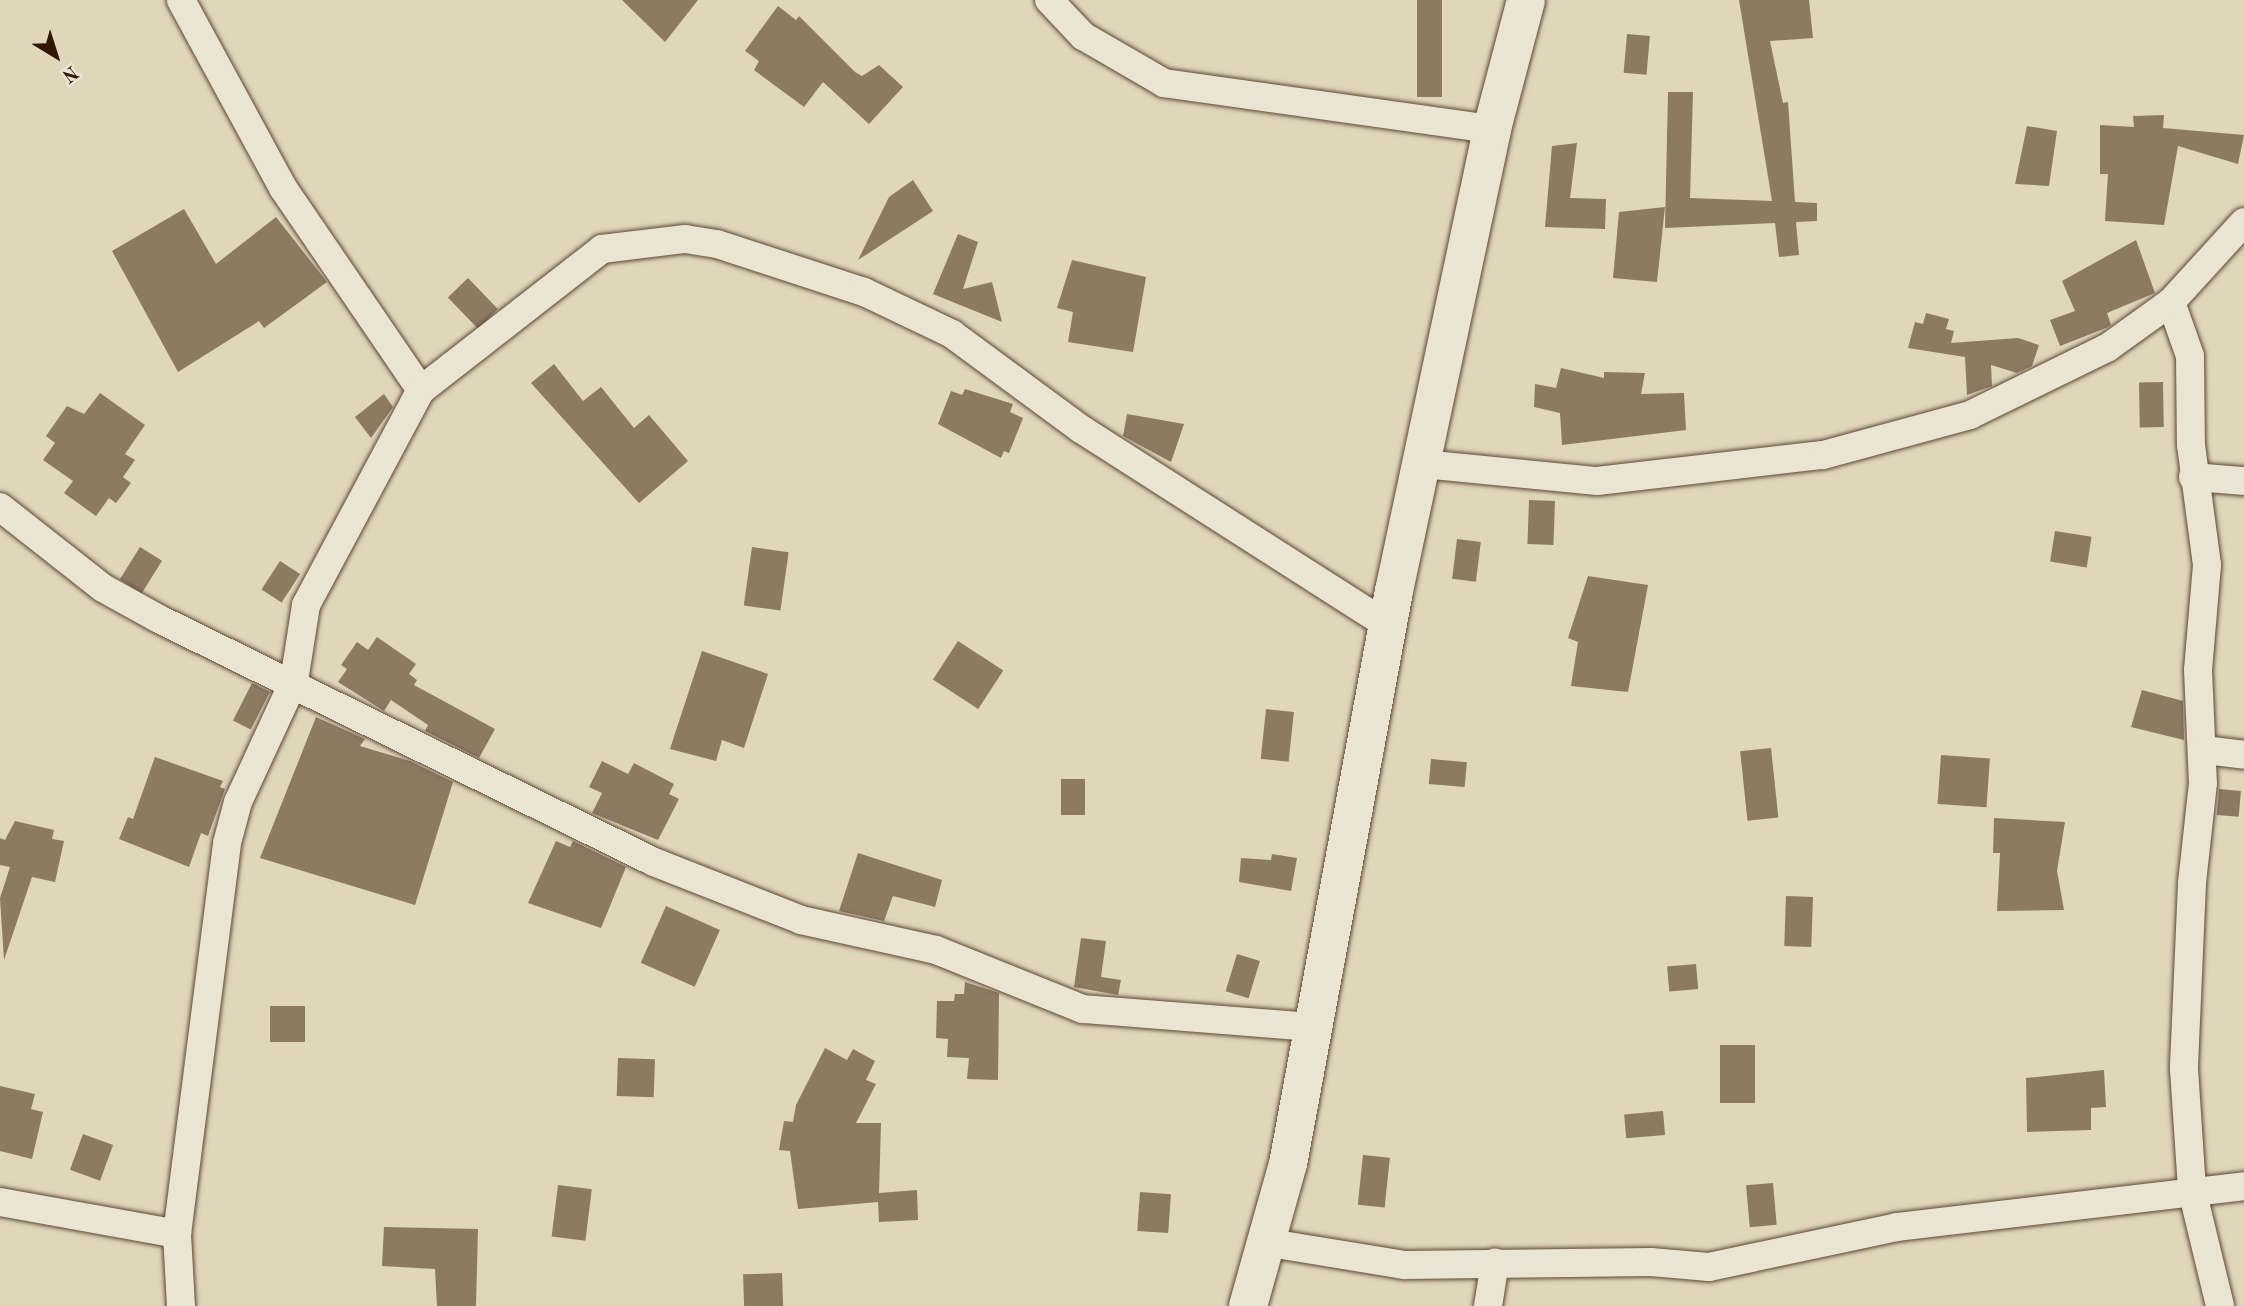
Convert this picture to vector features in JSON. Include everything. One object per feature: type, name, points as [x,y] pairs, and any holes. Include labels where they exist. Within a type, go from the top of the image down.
[{"type":"street","points":[[181,0],[283,188],[421,390]]},
{"type":"street","points":[[1049,0],[1083,36],[1164,83],[1492,129]]},
{"type":"street","points":[[1248,1306],[1288,1164],[1310,1027],[1388,625],[1492,129],[1526,0]]},
{"type":"street","points":[[1423,464],[1597,481],[1823,455],[1970,415],[2107,348],[2171,302],[2244,222]]},
{"type":"street","points":[[181,1306],[177,1234],[227,843],[238,802],[294,681],[306,605],[421,390],[603,249],[685,239],[717,244],[864,292],[952,334],[1081,429],[1388,625]]},
{"type":"street","points":[[2171,302],[2190,356],[2193,477],[2207,565],[2198,670],[2204,750],[2186,981],[2184,1069],[2192,1190],[2220,1306]]},
{"type":"street","points":[[2193,477],[2244,481]]},
{"type":"street","points":[[0,507],[103,588],[653,862],[801,920],[936,950],[1083,1009],[1310,1027]]},
{"type":"street","points":[[2204,750],[2244,755]]},
{"type":"street","points":[[1264,1242],[1405,1265],[1741,1265],[1897,1227],[2192,1190],[2244,1186]]},
{"type":"street","points":[[0,1202],[177,1234]]},
{"type":"street","points":[[1488,1306],[1495,1263]]},
{"type":"building","points":[[622,0],[698,0],[665,42]]},
{"type":"building","points":[[1417,0],[1442,0],[1442,97],[1417,97]]},
{"type":"building","points":[[1739,0],[1809,0],[1813,38],[1770,41],[1783,103],[1788,102],[1795,202],[1817,203],[1817,221],[1796,222],[1799,255],[1779,257],[1775,223],[1665,228],[1668,92],[1693,92],[1690,198],[1772,201]]},
{"type":"building","points":[[778,6],[796,20],[799,16],[855,72],[862,76],[879,65],[903,87],[869,124],[823,82],[804,107],[754,70],[759,61],[745,51]]},
{"type":"building","points":[[1627,34],[1650,36],[1647,75],[1624,73]]},
{"type":"building","points":[[2164,115],[2163,128],[2244,135],[2238,164],[2178,146],[2164,225],[2105,221],[2108,174],[2100,174],[2100,125],[2134,127],[2133,116]]},
{"type":"building","points":[[2027,126],[2057,131],[2049,186],[2015,184]]},
{"type":"building","points":[[1577,143],[1570,198],[1606,199],[1605,229],[1545,227],[1552,146]]},
{"type":"building","points":[[913,180],[933,211],[858,260],[889,197]]},
{"type":"building","points":[[1665,207],[1657,282],[1613,278],[1619,212]]},
{"type":"building","points":[[184,209],[216,264],[276,217],[327,282],[264,328],[259,321],[178,372],[112,251]]},
{"type":"building","points":[[958,234],[978,242],[963,289],[992,282],[1002,322],[933,294]]},
{"type":"building","points":[[2136,240],[2155,293],[2107,313],[2111,325],[2106,328],[2060,346],[2050,320],[2075,311],[2062,281]]},
{"type":"building","points":[[1072,260],[1146,277],[1133,352],[1068,342],[1073,312],[1057,308]]},
{"type":"building","points":[[468,278],[498,309],[478,328],[448,297]]},
{"type":"building","points":[[1926,313],[1949,319],[1946,329],[1954,331],[1951,343],[2018,338],[2039,345],[2032,366],[2017,373],[1991,365],[1992,386],[1967,395],[1965,357],[1908,348],[1915,322],[1923,324]]},
{"type":"building","points":[[554,364],[583,401],[601,387],[634,428],[649,415],[688,461],[639,503],[531,383]]},
{"type":"building","points":[[1561,368],[1604,378],[1604,372],[1645,373],[1641,394],[1684,393],[1686,430],[1562,445],[1560,413],[1534,407],[1535,384],[1556,388]]},
{"type":"building","points":[[2139,382],[2163,382],[2164,427],[2140,427]]},
{"type":"building","points":[[965,389],[1013,404],[1010,412],[1023,418],[1009,453],[1004,451],[1001,458],[938,424],[951,391],[962,395]]},
{"type":"building","points":[[100,393],[145,425],[125,454],[135,460],[123,477],[131,483],[116,503],[109,498],[96,516],[64,493],[73,481],[43,460],[55,443],[46,436],[67,406],[84,414]]},
{"type":"building","points":[[384,394],[393,407],[371,438],[355,417]]},
{"type":"building","points":[[1127,414],[1184,424],[1171,462],[1123,436]]},
{"type":"building","points":[[1529,500],[1555,501],[1553,545],[1527,544]]},
{"type":"building","points":[[2055,531],[2092,537],[2087,567],[2050,562]]},
{"type":"building","points":[[1457,539],[1481,542],[1476,582],[1452,579]]},
{"type":"building","points":[[140,547],[162,561],[142,593],[120,579]]},
{"type":"building","points":[[752,547],[789,552],[780,611],[744,605]]},
{"type":"building","points":[[280,561],[300,574],[282,603],[261,590]]},
{"type":"building","points":[[1588,576],[1648,585],[1628,692],[1571,686],[1578,642],[1568,638]]},
{"type":"building","points":[[377,637],[416,664],[409,674],[417,680],[414,685],[495,729],[479,758],[425,731],[428,725],[391,700],[384,711],[338,682],[347,669],[341,665],[357,642],[368,650]]},
{"type":"building","points":[[958,641],[1003,670],[978,709],[933,680]]},
{"type":"building","points":[[702,651],[768,674],[744,748],[722,740],[716,761],[670,749]]},
{"type":"building","points":[[252,683],[270,692],[251,730],[233,720]]},
{"type":"building","points":[[2142,690],[2183,701],[2184,740],[2131,727]]},
{"type":"building","points":[[1266,709],[1294,712],[1289,762],[1261,759]]},
{"type":"building","points":[[316,717],[365,739],[360,746],[410,761],[453,782],[415,905],[260,858]]},
{"type":"building","points":[[1771,748],[1778,818],[1747,821],[1740,751]]},
{"type":"building","points":[[1941,755],[1990,758],[1986,807],[1938,804]]},
{"type":"building","points":[[155,757],[223,781],[220,787],[225,789],[208,836],[201,833],[189,867],[119,839],[128,817],[133,819]]},
{"type":"building","points":[[1431,759],[1467,762],[1465,787],[1429,784]]},
{"type":"building","points":[[602,761],[628,774],[634,763],[674,784],[669,794],[679,799],[658,840],[592,813],[602,793],[589,787]]},
{"type":"building","points":[[1061,779],[1085,779],[1085,815],[1061,815]]},
{"type":"building","points":[[2219,789],[2241,791],[2239,817],[2217,815]]},
{"type":"building","points":[[1994,818],[2065,822],[2057,871],[2064,910],[1997,911],[2000,853],[1993,853]]},
{"type":"building","points":[[15,821],[54,830],[52,839],[64,841],[55,882],[32,877],[4,960],[0,898],[10,867],[0,865],[0,838],[5,840]]},
{"type":"building","points":[[556,841],[570,847],[573,841],[626,867],[601,928],[528,903]]},
{"type":"building","points":[[858,853],[942,880],[935,907],[893,896],[884,921],[839,911]]},
{"type":"building","points":[[1272,854],[1297,858],[1291,891],[1239,882],[1241,858],[1271,860]]},
{"type":"building","points":[[1786,896],[1813,897],[1811,947],[1784,946]]},
{"type":"building","points":[[666,906],[720,930],[695,987],[641,963]]},
{"type":"building","points":[[1081,938],[1106,941],[1101,977],[1121,980],[1118,995],[1074,987]]},
{"type":"building","points":[[1237,954],[1260,961],[1249,998],[1226,991]]},
{"type":"building","points":[[1696,964],[1698,989],[1669,991],[1667,967]]},
{"type":"building","points":[[965,982],[999,993],[998,1080],[967,1079],[969,1058],[947,1057],[948,1039],[936,1038],[937,1001],[954,1001],[955,994],[964,994]]},
{"type":"building","points":[[270,1006],[305,1006],[305,1042],[270,1042]]},
{"type":"building","points":[[1720,1045],[1755,1045],[1755,1103],[1720,1103]]},
{"type":"building","points":[[825,1048],[847,1060],[853,1049],[875,1061],[866,1080],[876,1084],[856,1123],[881,1123],[879,1193],[917,1190],[918,1220],[879,1222],[878,1202],[798,1209],[790,1151],[779,1150],[784,1121],[793,1122],[796,1105]]},
{"type":"building","points":[[618,1058],[655,1059],[654,1097],[617,1096]]},
{"type":"building","points":[[2104,1070],[2106,1107],[2091,1108],[2091,1130],[2027,1132],[2026,1078]]},
{"type":"building","points":[[0,1086],[35,1094],[31,1109],[43,1112],[32,1159],[0,1151]]},
{"type":"building","points":[[1663,1111],[1665,1135],[1626,1138],[1624,1114]]},
{"type":"building","points":[[83,1134],[113,1145],[100,1181],[70,1170]]},
{"type":"building","points":[[1363,1155],[1390,1158],[1385,1208],[1358,1205]]},
{"type":"building","points":[[1773,1183],[1777,1225],[1750,1227],[1746,1185]]},
{"type":"building","points":[[558,1185],[592,1189],[585,1241],[552,1237]]},
{"type":"building","points":[[1140,1192],[1171,1194],[1168,1233],[1137,1231]]},
{"type":"building","points":[[384,1227],[478,1229],[476,1306],[437,1306],[435,1269],[382,1266]]},
{"type":"building","points":[[782,1273],[783,1306],[744,1306],[743,1274]]}]
